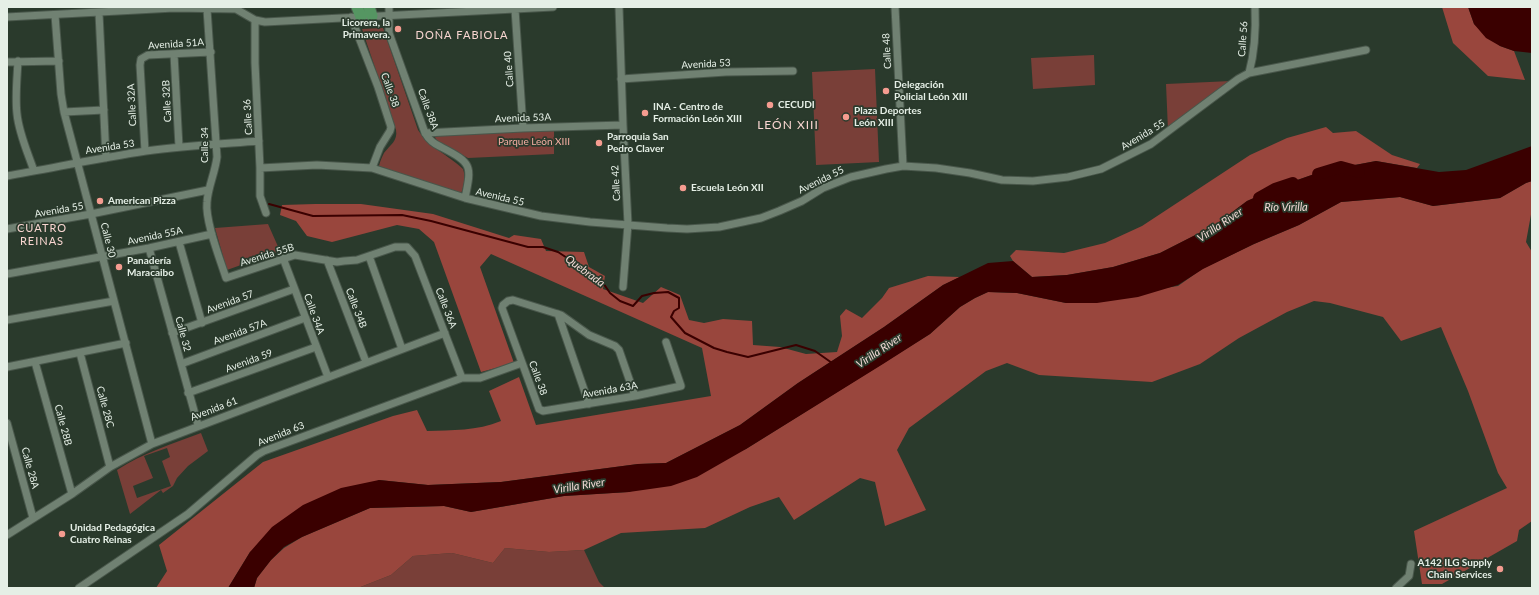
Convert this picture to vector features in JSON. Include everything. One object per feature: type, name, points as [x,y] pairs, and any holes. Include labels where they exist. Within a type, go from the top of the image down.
[{"type":"street","name":"Calle 38A","points":[[389,7],[389,33],[425,133],[429,140],[465,161],[469,168],[469,178],[465,198]]},
{"type":"street","points":[[7,17],[99,13],[112,9],[236,8],[255,20],[265,22],[371,12],[388,15],[553,7]]},
{"type":"street","name":"Calle 42","points":[[619,7],[628,224],[623,287]]},
{"type":"street","name":"Calle 48","points":[[895,7],[903,166]]},
{"type":"street","name":"Calle 56","points":[[1249,73],[1256,34],[1255,7]]},
{"type":"street","name":"Calle 34","points":[[207,9],[216,144],[216,165],[208,190],[207,209],[212,234],[227,278]]},
{"type":"street","name":"Calle 40","points":[[515,9],[524,128]]},
{"type":"street","points":[[99,13],[106,158]]},
{"type":"street","name":"Calle 38","points":[[356,14],[392,127],[380,147],[372,168]]},
{"type":"street","name":"Calle 30","points":[[55,15],[61,94],[64,112],[152,444]]},
{"type":"street","name":"Calle 36","points":[[255,20],[255,63],[260,196],[266,213]]},
{"type":"street","name":"Avenida 55","points":[[260,168],[317,165],[372,168],[465,198],[541,216],[687,229],[719,227],[761,218],[802,201],[823,188],[851,177],[903,166],[936,168],[1002,180],[1034,181],[1068,177],[1101,169],[1151,144],[1238,79],[1249,73],[1366,50]]},
{"type":"street","name":"Avenida 51A","points":[[143,58],[148,55],[211,52]]},
{"type":"street","name":"Calle 32B","points":[[174,54],[179,147]]},
{"type":"street","name":"Calle 32A","points":[[143,58],[140,65],[145,152]]},
{"type":"street","points":[[18,61],[17,115],[23,139],[34,171]]},
{"type":"street","points":[[7,62],[59,61]]},
{"type":"street","name":"Avenida 53","points":[[621,79],[726,72],[793,70]]},
{"type":"street","points":[[64,112],[104,110]]},
{"type":"street","name":"Avenida 53A","points":[[425,133],[623,125]]},
{"type":"street","name":"Avenida 53","points":[[7,176],[77,162],[179,147],[259,141]]},
{"type":"street","name":"Avenida 55","points":[[7,229],[91,214],[208,190]]},
{"type":"street","name":"Avenida 55A","points":[[7,274],[149,248],[212,234]]},
{"type":"street","points":[[179,242],[202,324]]},
{"type":"street","name":"Avenida 55B","points":[[227,278],[283,258],[301,254],[337,262],[350,261],[369,256],[395,246],[407,247]]},
{"type":"street","name":"Calle 36A","points":[[407,247],[415,256],[462,378]]},
{"type":"street","name":"Calle 32","points":[[149,248],[198,426]]},
{"type":"street","points":[[369,256],[402,349]]},
{"type":"street","name":"Calle 34A","points":[[283,258],[328,377]]},
{"type":"street","name":"Calle 34B","points":[[327,260],[366,362]]},
{"type":"street","name":"Avenida 57","points":[[172,333],[202,324],[294,289]]},
{"type":"street","name":"Calle 38","points":[[542,411],[539,409],[502,305],[513,300],[558,314]]},
{"type":"street","points":[[7,320],[114,301]]},
{"type":"street","points":[[558,314],[589,335],[615,346],[619,350],[635,396]]},
{"type":"street","points":[[558,314],[589,404]]},
{"type":"street","name":"Avenida 57A","points":[[181,364],[305,318]]},
{"type":"street","name":"Avenida 61","points":[[7,535],[72,494],[110,467],[152,444],[445,333]]},
{"type":"street","name":"Avenida 63A","points":[[542,411],[681,387],[682,385],[666,342]]},
{"type":"street","points":[[7,367],[126,343]]},
{"type":"street","name":"Avenida 59","points":[[188,394],[316,347]]},
{"type":"street","name":"Calle 28C","points":[[80,353],[110,467]]},
{"type":"street","name":"Calle 28B","points":[[36,362],[72,494]]},
{"type":"street","name":"Avenida 63","points":[[79,588],[188,514],[257,455],[264,451],[462,378],[480,378],[522,363]]},
{"type":"street","name":"Calle 28A","points":[[7,423],[33,518]]},
{"type":"street","points":[[1396,588],[1409,576],[1412,564]]},
{"type":"green space","points":[[383,28],[418,130],[428,142],[463,169],[464,182],[461,194],[379,166],[384,153],[395,140],[396,130],[362,29]]},
{"type":"green space","points":[[1094,55],[1095,85],[1033,89],[1031,58]]},
{"type":"green space","name":"Plaza Deportes León XIII","points":[[875,69],[879,162],[816,165],[812,72]]},
{"type":"green space","points":[[1231,81],[1168,130],[1166,84]]},
{"type":"green space","name":"Parque León XIII","points":[[554,129],[554,154],[468,158],[438,142],[433,134]]},
{"type":"green space","points":[[268,224],[280,251],[227,270],[215,228]]},
{"type":"green space","points":[[201,433],[208,451],[188,466],[177,478],[173,486],[163,493],[161,490],[130,514],[117,470],[147,454]],"holes":[[[167,448],[170,457],[162,461],[171,486],[137,498],[133,486],[153,478],[144,456]]]},
{"type":"green space","points":[[505,548],[549,552],[584,550],[599,582],[605,588],[358,588],[391,575],[413,556],[452,553],[493,563]]},
{"type":"shaded area","points":[[1442,7],[1468,7],[1474,24],[1500,46],[1514,51],[1525,80],[1488,76],[1453,43]]},
{"type":"shaded area","points":[[1326,127],[1333,133],[1356,131],[1392,155],[1420,164],[1417,168],[1376,161],[1323,171],[1283,185],[1247,201],[1215,225],[1160,253],[1113,267],[1067,275],[1032,277],[1013,261],[1010,256],[1016,250],[1064,253],[1105,243],[1142,226],[1250,155],[1287,138]]},
{"type":"shaded area","points":[[1532,181],[1532,209],[1526,242],[1532,252],[1532,521],[1519,530],[1517,541],[1442,584],[1422,584],[1414,531],[1507,488],[1498,473],[1468,391],[1441,327],[1401,341],[1383,317],[1330,303],[1314,301],[1287,312],[1239,338],[1200,364],[1152,382],[1039,375],[1007,363],[986,371],[909,428],[897,450],[926,510],[885,526],[875,482],[860,478],[794,520],[779,497],[750,507],[705,528],[621,533],[584,550],[549,552],[505,548],[493,563],[452,553],[413,556],[391,575],[358,588],[254,588],[257,578],[271,560],[284,548],[302,537],[370,508],[444,506],[471,512],[564,496],[629,492],[746,449],[930,334],[960,307],[988,292],[1017,293],[1066,303],[1178,286],[1202,269],[1254,244],[1299,225],[1341,202],[1400,197],[1433,206],[1500,198]]},
{"type":"shaded area","points":[[361,204],[433,214],[509,238],[514,235],[541,239],[546,251],[584,252],[589,267],[605,276],[603,289],[643,303],[661,287],[680,295],[689,320],[704,323],[723,319],[752,321],[753,345],[780,347],[806,354],[837,352],[842,336],[840,316],[846,309],[862,318],[882,298],[889,288],[928,276],[960,277],[943,285],[884,327],[798,383],[740,425],[666,463],[638,464],[501,482],[428,485],[379,480],[250,552],[228,588],[156,588],[167,571],[159,545],[263,462],[393,416],[417,410],[427,431],[483,427],[501,421],[489,391],[519,377],[536,425],[711,396],[702,348],[491,254],[480,267],[514,363],[481,372],[434,242],[419,229],[397,225],[332,242],[307,236],[296,221],[280,215],[282,205]]},
{"type":"water","points":[[1468,7],[1532,7],[1532,53],[1514,51],[1500,46],[1486,38],[1474,24]]},
{"type":"water","name":"Río Virilla","points":[[1532,146],[1532,181],[1500,198],[1433,206],[1400,197],[1341,202],[1299,225],[1254,244],[1203,269],[1178,285],[1138,297],[1097,303],[1066,303],[1017,293],[988,292],[960,307],[930,334],[746,449],[697,477],[671,486],[629,492],[564,496],[471,512],[444,506],[370,508],[302,537],[284,547],[271,560],[257,578],[254,588],[228,588],[250,552],[272,527],[303,505],[341,488],[379,480],[428,485],[501,482],[638,464],[666,463],[740,425],[798,383],[884,327],[943,285],[988,263],[1013,261],[1032,277],[1067,275],[1113,267],[1160,253],[1215,225],[1247,201],[1283,185],[1323,171],[1376,161],[1439,172],[1466,170]]},
{"type":"waterway","name":"Virilla River","points":[[1318,174],[1341,167],[1359,172]]},
{"type":"waterway","name":"Virilla River","points":[[1259,198],[1275,189],[1293,183]]},
{"type":"waterway","name":"Quebrada","points":[[269,204],[313,216],[402,215],[431,221],[528,247],[543,247],[558,252],[601,280],[610,293],[620,301],[633,306],[642,296],[654,293],[668,292],[679,298],[679,308],[674,311],[671,317],[685,333],[714,348],[748,357],[796,345],[815,351],[832,363]]},
{"type":"place","name":"Licorera, la Primavera.","points":[[398,29]]},
{"type":"place","name":"Delegación Policial León XIII","points":[[886,91]]},
{"type":"place","name":"CECUDI","points":[[770,105]]},
{"type":"place","name":"INA - Centro de Formación León XIII","points":[[645,113]]},
{"type":"place","name":"Plaza Deportes León XIII","points":[[846,117]]},
{"type":"place","name":"Parroquia San Pedro Claver","points":[[599,143]]},
{"type":"place","name":"Escuela León XII","points":[[683,188]]},
{"type":"place","name":"American Pizza","points":[[100,201]]},
{"type":"place","name":"Panadería Maracaibo","points":[[119,267]]},
{"type":"place","name":"Unidad Pedagógica Cuatro Reinas","points":[[62,534]]},
{"type":"place","name":"A142 ILG Supply Chain Services","points":[[1500,569]]},
{"type":"district","name":"DOÑA FABIOLA","points":[[462,35]]},
{"type":"district","name":"LEÓN XIII","points":[[788,125]]},
{"type":"district","name":"CUATRO REINAS","points":[[42,234]]}]
